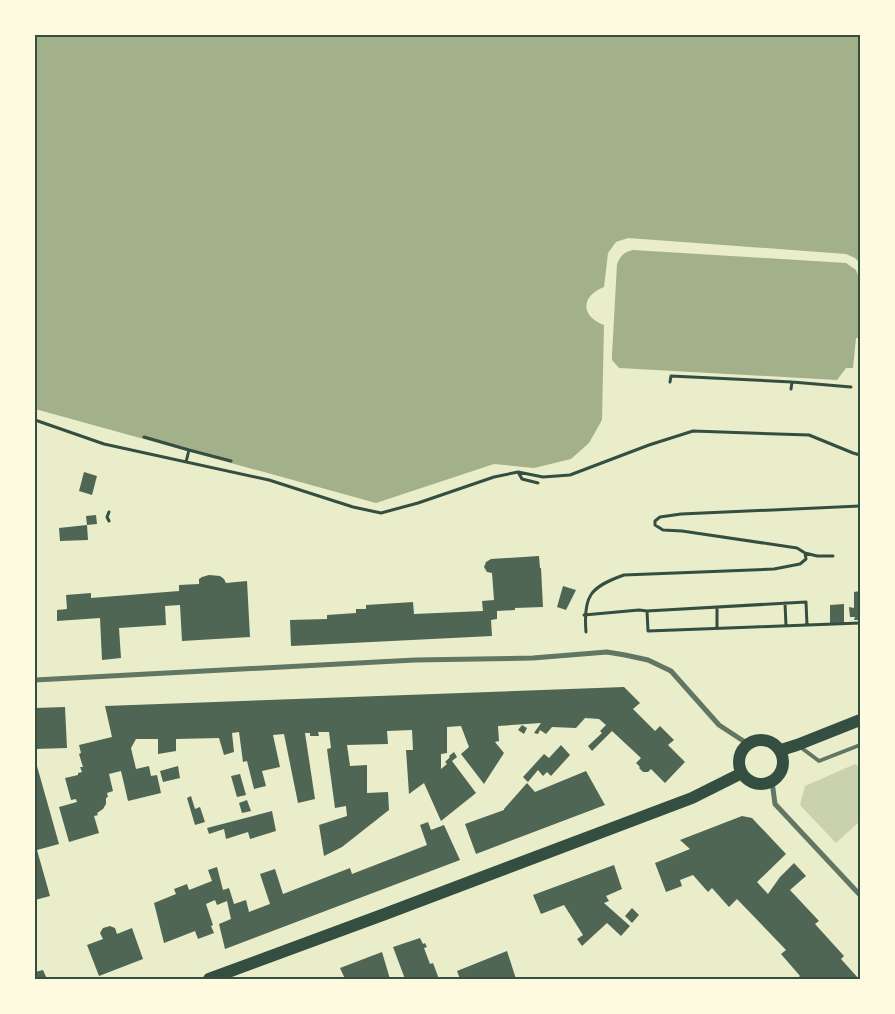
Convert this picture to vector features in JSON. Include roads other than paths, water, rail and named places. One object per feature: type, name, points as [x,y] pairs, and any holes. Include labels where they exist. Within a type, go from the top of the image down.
[{"type":"main road","points":[[781,750],[860,720]]},
{"type":"main road","points":[[754,740],[769,740],[781,750],[784,764],[778,777],[766,784],[746,779],[740,767],[740,754],[748,744],[754,740]]},
{"type":"main road","points":[[209,979],[692,798],[742,773]]},
{"type":"street","points":[[35,680],[415,660],[533,658],[607,652],[648,660],[671,671],[719,726],[748,744]]},
{"type":"street","points":[[772,781],[775,804],[860,895]]},
{"type":"lane","points":[[797,745],[819,761],[860,745]]}]
